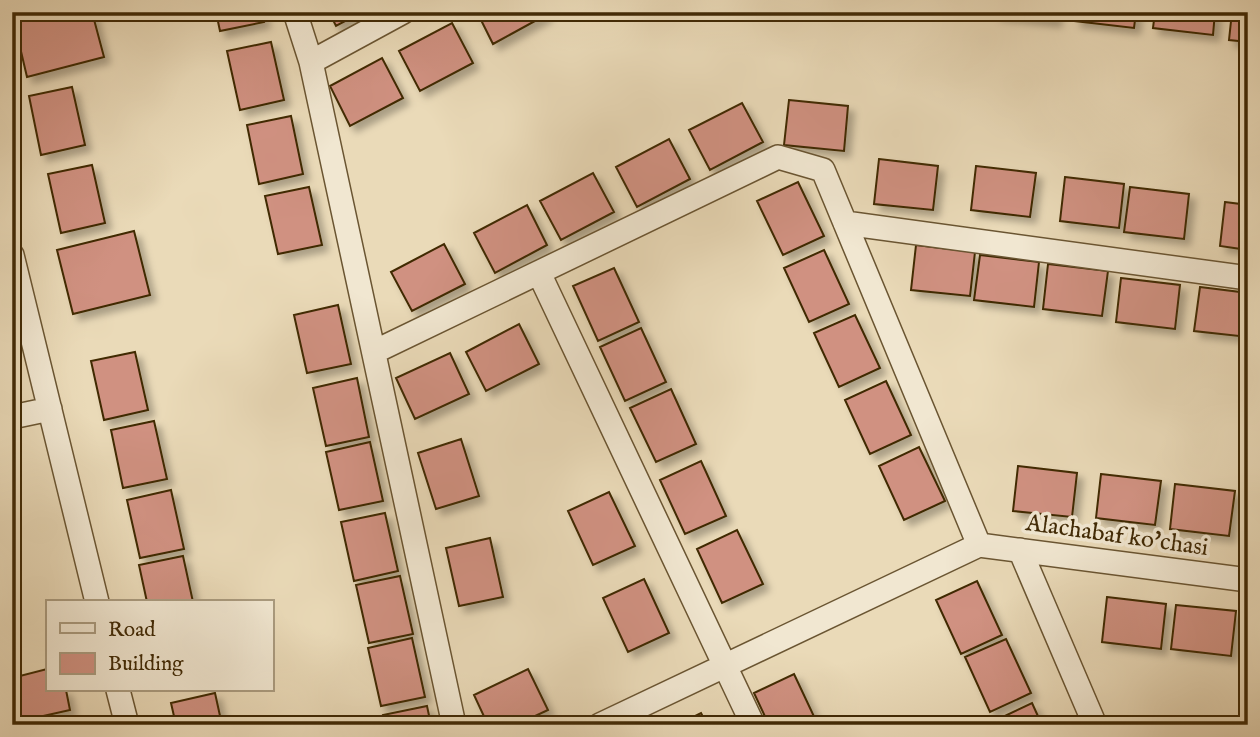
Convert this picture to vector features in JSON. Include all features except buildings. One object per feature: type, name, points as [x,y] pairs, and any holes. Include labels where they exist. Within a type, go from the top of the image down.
[{"type":"street","points":[[295,12],[311,62],[454,725]]},
{"type":"street","points":[[311,62],[403,12]]},
{"type":"street","points":[[374,352],[778,157],[823,170],[979,545],[600,725]]},
{"type":"street","points":[[845,223],[1248,278]]},
{"type":"street","points":[[12,255],[97,600]]},
{"type":"street","points":[[539,273],[752,725]]},
{"type":"street","points":[[12,417],[50,409]]},
{"type":"street","name":"Alachabaf ko'chasi","points":[[979,545],[1248,580]]},
{"type":"street","points":[[1020,550],[1095,725]]},
{"type":"street","points":[[119,692],[127,725]]}]
